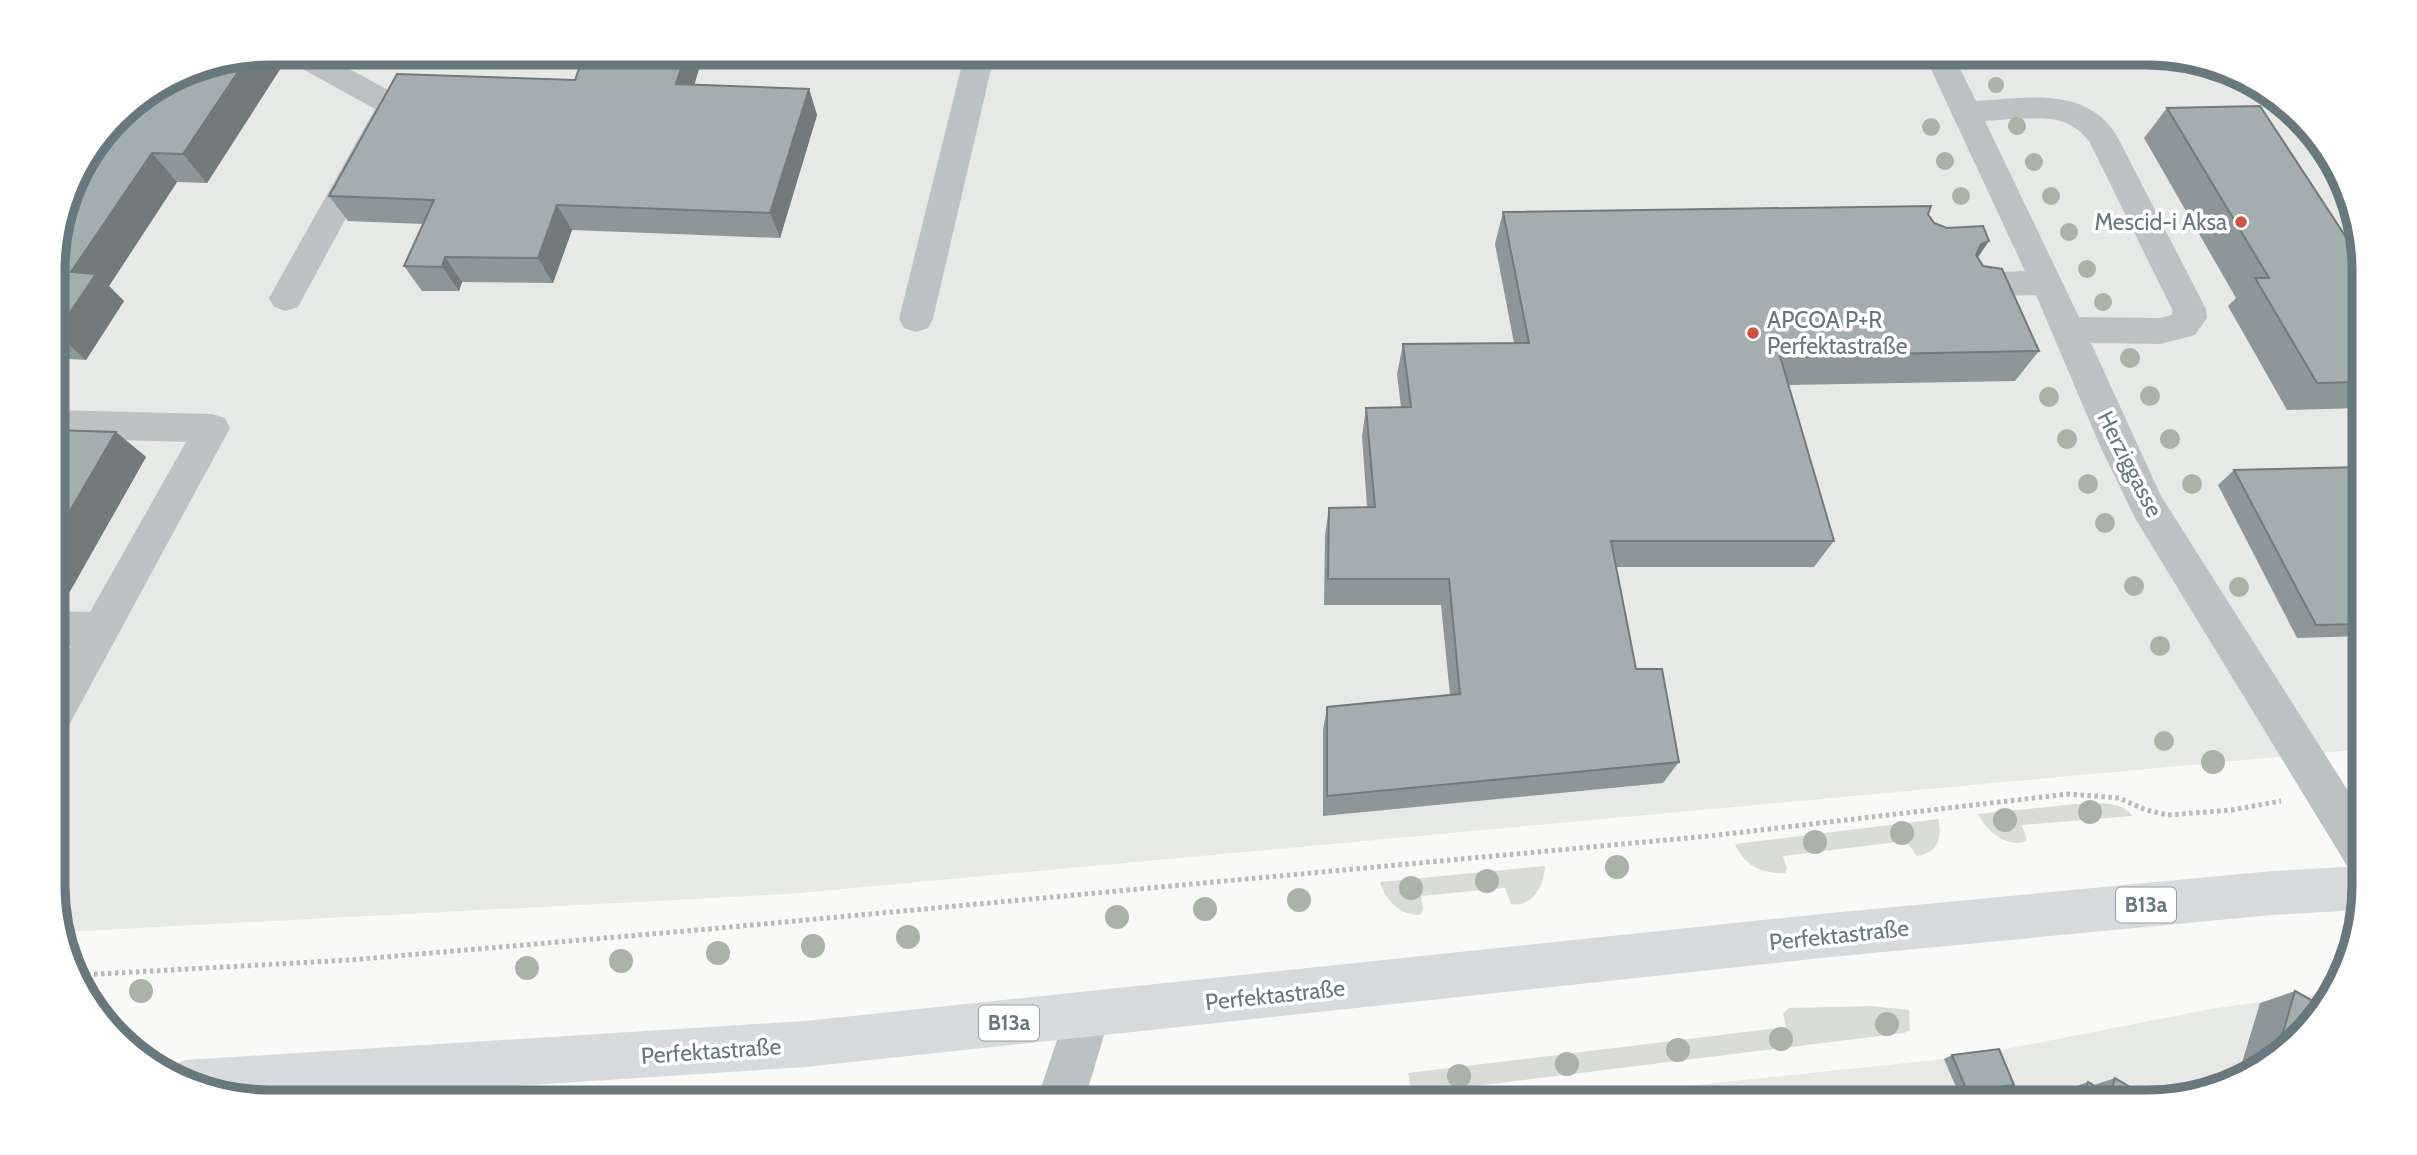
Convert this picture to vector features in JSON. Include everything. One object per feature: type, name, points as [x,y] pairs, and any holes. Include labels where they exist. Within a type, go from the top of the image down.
[{"type":"main road","name":"Perfektastraße","points":[[214,1082],[805,1044],[1831,935],[2281,892],[2352,889]]},
{"type":"street","points":[[286,298],[392,105],[318,65]]},
{"type":"street","points":[[916,319],[976,65]]},
{"type":"street","name":"Herziggasse","points":[[1943,65],[2047,282],[2066,330],[2148,507],[2352,834]]},
{"type":"street","points":[[1966,112],[2054,109],[2072,112],[2086,119],[2102,136],[2189,309],[2190,318],[2183,326],[2160,331],[2066,330]]},
{"type":"street","points":[[1989,241],[2026,239]]},
{"type":"street","points":[[1974,285],[2047,282]]},
{"type":"street","points":[[65,424],[212,428],[65,694]]},
{"type":"street","points":[[65,628],[101,630]]},
{"type":"street","points":[[1064,1090],[1087,1015]]},
{"type":"path","points":[[85,975],[350,960],[709,929],[1709,836],[2068,794],[2104,795],[2157,813],[2180,816],[2328,794]]},
{"type":"shaded area","points":[[2147,65],[2187,69],[2226,80],[2250,92],[2292,125],[2325,167],[2337,191],[2345,217],[2352,270],[2352,750],[788,894],[71,932],[65,885],[65,256],[67,242],[255,66]]},
{"type":"shaded area","points":[[2075,804],[2114,805],[2132,816],[2022,825],[2027,841],[2012,843],[1998,837],[1986,827],[1978,814]]},
{"type":"shaded area","points":[[1938,819],[1940,832],[1937,843],[1924,854],[1917,856],[1906,841],[1783,856],[1787,869],[1785,873],[1769,872],[1755,867],[1744,858],[1735,844]]},
{"type":"shaded area","points":[[1545,866],[1540,887],[1531,899],[1525,902],[1511,904],[1505,888],[1421,896],[1423,910],[1420,915],[1406,913],[1394,906],[1380,882]]},
{"type":"shaded area","points":[[2321,994],[2301,1020],[2261,1056],[2213,1079],[2161,1090],[1649,1090],[1944,1059],[2211,1009]]},
{"type":"shaded area","points":[[1873,1006],[1909,1010],[1910,1030],[1904,1033],[1444,1090],[1411,1090],[1408,1073],[1786,1027],[1783,1013],[1789,1008]]},
{"type":"building","points":[[580,65],[682,65],[676,84],[809,89],[770,213],[557,205],[538,258],[445,257],[442,267],[404,266],[434,200],[329,196],[397,74],[575,80]]},
{"type":"building","points":[[241,67],[183,154],[152,153],[71,272],[96,274],[65,320],[65,256],[72,217],[80,191],[107,145],[145,107],[167,92],[191,80]]},
{"type":"building","points":[[2260,106],[2350,243],[2352,382],[2317,383],[2255,278],[2269,278],[2167,108]]},
{"type":"building","points":[[1931,206],[1928,214],[1934,223],[1947,228],[1983,226],[1989,241],[1981,244],[1976,255],[1983,266],[2002,269],[2039,351],[1780,356],[1834,541],[1611,541],[1636,669],[1662,669],[1679,762],[1327,796],[1327,707],[1460,694],[1449,579],[1328,579],[1329,508],[1375,507],[1366,408],[1411,407],[1403,344],[1529,343],[1503,212]]},
{"type":"building","points":[[65,430],[116,432],[65,519]]},
{"type":"building","points":[[2352,467],[2352,624],[2316,625],[2234,470]]},
{"type":"building","points":[[2295,991],[2315,1002],[2301,1020],[2281,1040]]},
{"type":"building","points":[[1999,1049],[2014,1085],[1967,1090],[1952,1055]]},
{"type":"building","points":[[2115,1078],[2135,1090],[2111,1090]]},
{"type":"building","points":[[2088,1082],[2102,1090],[2085,1090]]},
{"type":"place","name":"Mescid-i Aksa","points":[[2241,222]]},
{"type":"place","name":"APCOA P+R Perfektastraße","points":[[1753,333]]}]
